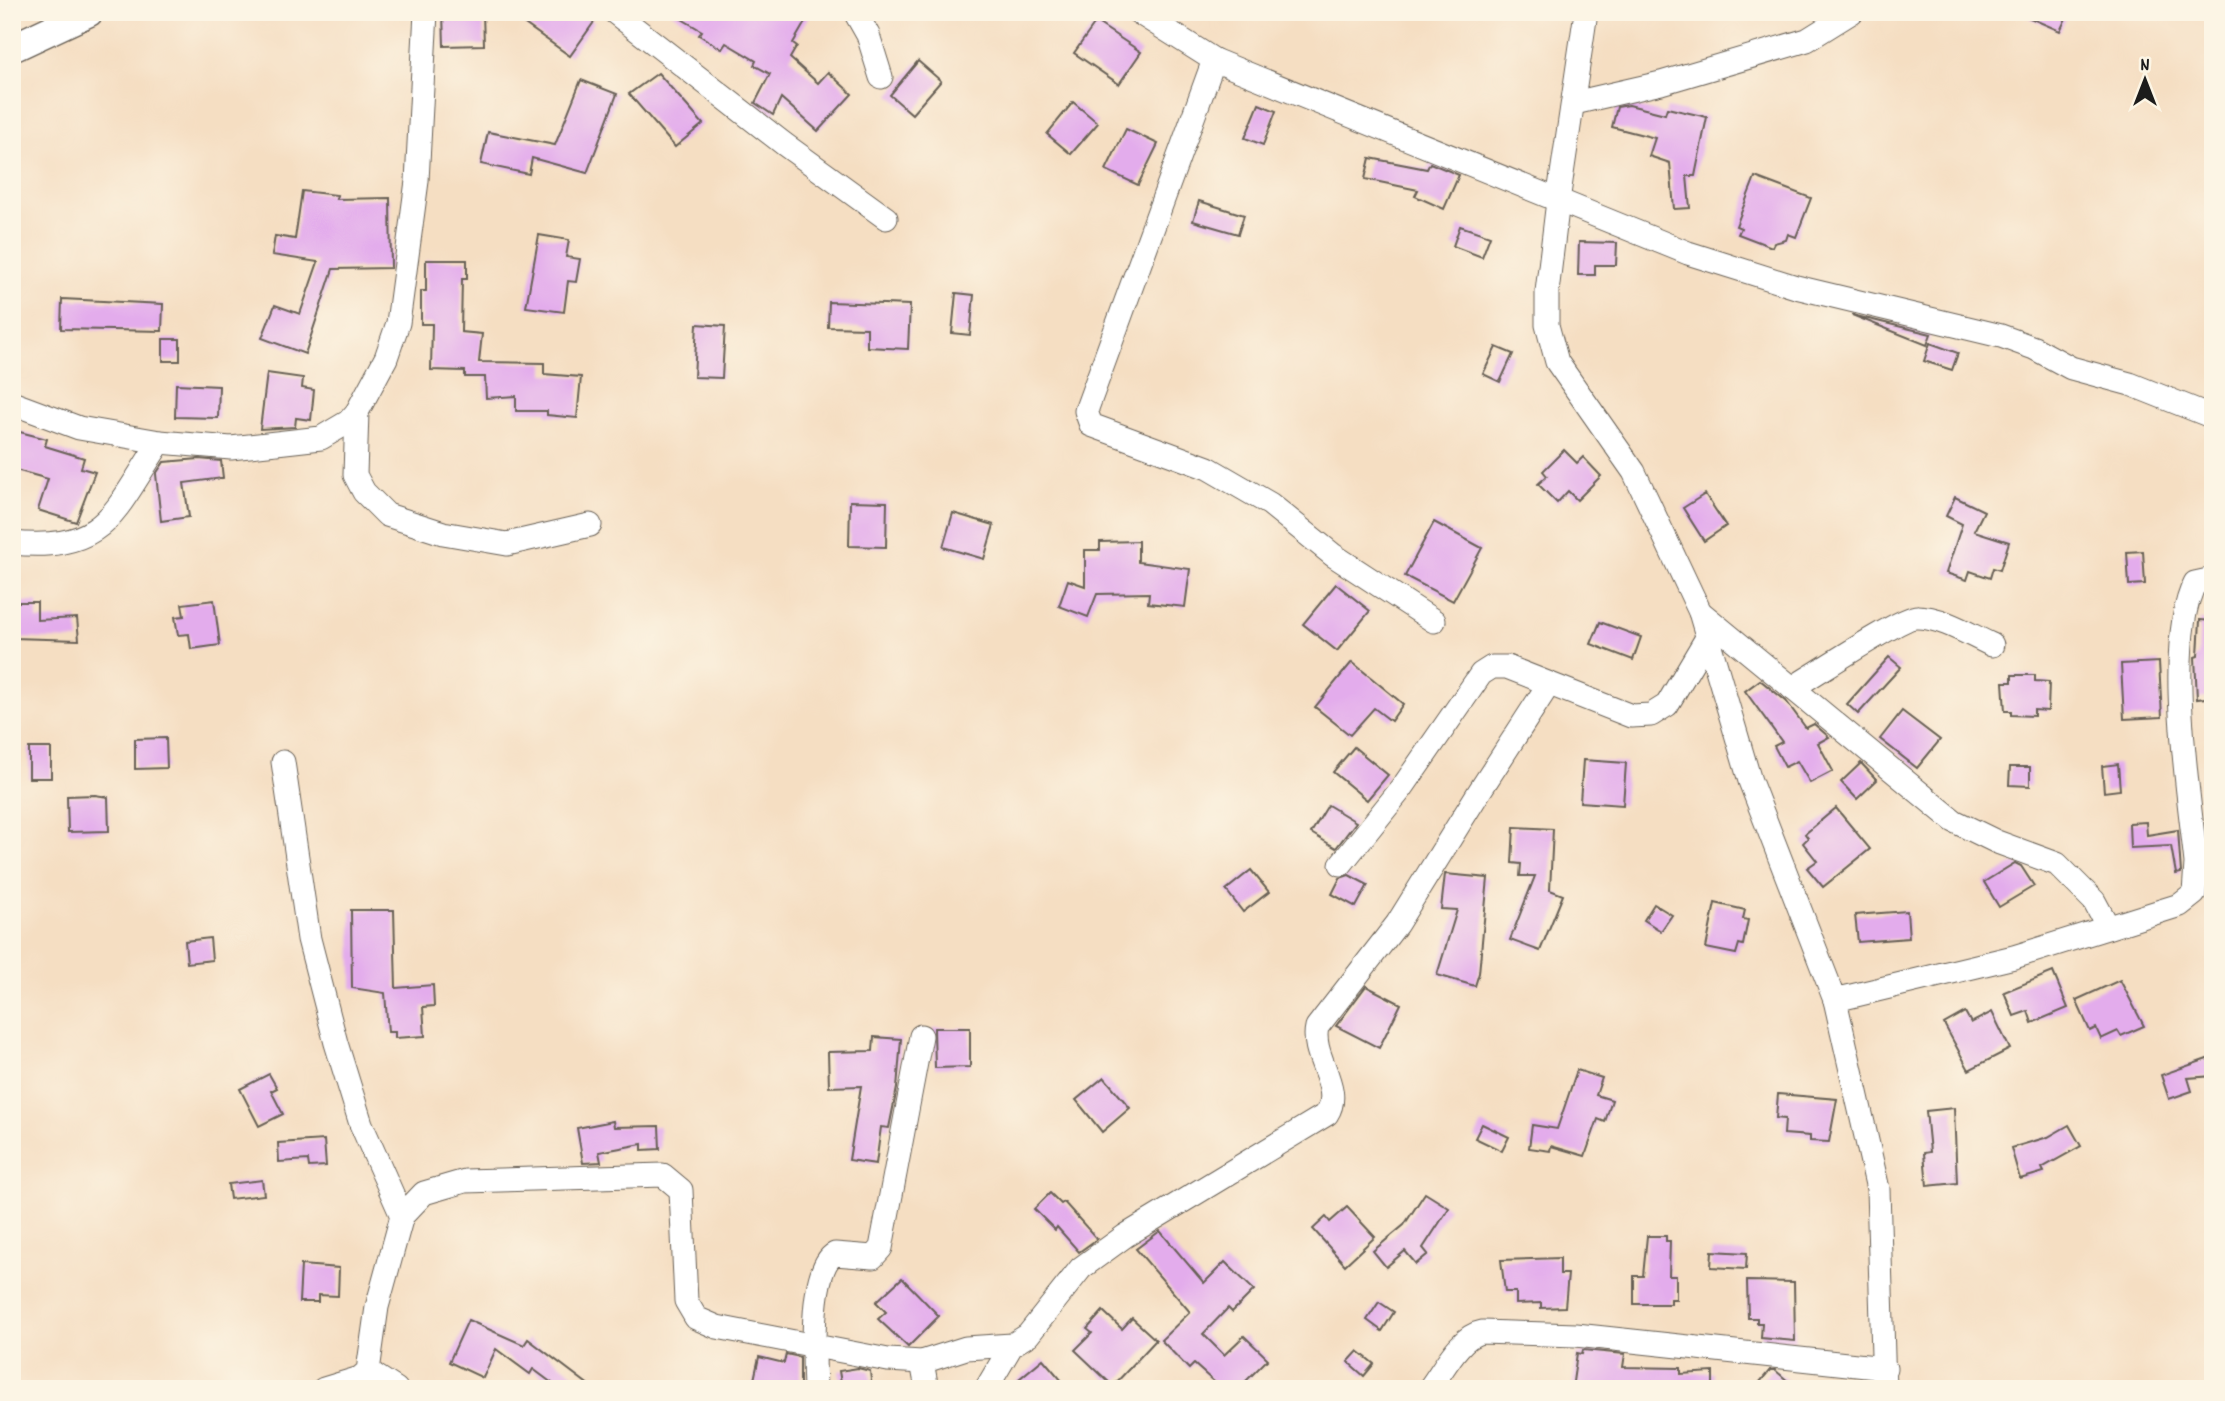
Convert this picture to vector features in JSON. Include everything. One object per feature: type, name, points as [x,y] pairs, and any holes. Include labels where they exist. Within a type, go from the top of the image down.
[{"type":"street","points":[[12,48],[89,12]]},
{"type":"street","points":[[426,12],[417,181],[398,323],[386,358],[358,412],[355,475],[363,492],[387,515],[443,533],[507,544],[590,525]]},
{"type":"street","points":[[614,12],[784,144],[886,218]]},
{"type":"street","points":[[855,12],[868,35],[881,77]]},
{"type":"street","points":[[1138,12],[1214,60],[1688,253],[1796,287],[2001,336],[2034,348],[2071,368],[2130,384],[2213,417]]},
{"type":"street","points":[[1429,1389],[1465,1341],[1473,1334],[1482,1332],[1576,1335],[1885,1378],[1878,1189],[1835,1000],[1750,781],[1700,612],[1634,472],[1557,362],[1548,325],[1547,292],[1558,201],[1586,12]]},
{"type":"street","points":[[1574,103],[1661,83],[1807,40],[1852,12]]},
{"type":"street","points":[[1214,60],[1086,411],[1086,419],[1091,425],[1169,451],[1229,480],[1270,504],[1333,555],[1434,621]]},
{"type":"street","points":[[12,403],[79,429],[160,442],[231,448],[305,441],[332,432],[358,412]]},
{"type":"street","points":[[12,544],[60,545],[90,536],[109,518],[160,442]]},
{"type":"street","points":[[1835,1000],[2014,957],[2180,905],[2194,894],[2196,863],[2179,659],[2188,596],[2195,583],[2213,579]]},
{"type":"street","points":[[1700,612],[1954,821],[1997,842],[2057,864],[2094,901],[2108,927]]},
{"type":"street","points":[[1792,688],[1853,653],[1894,624],[1915,616],[1934,620],[1992,645]]},
{"type":"street","points":[[1341,864],[1402,788],[1480,674],[1492,667],[1507,667],[1631,716],[1651,716],[1667,705],[1708,636]]},
{"type":"street","points":[[986,1389],[1012,1345],[1028,1335],[1081,1268],[1125,1236],[1327,1114],[1333,1097],[1315,1044],[1317,1027],[1397,925],[1549,684]]},
{"type":"street","points":[[284,762],[309,939],[332,1030],[361,1124],[402,1216]]},
{"type":"street","points":[[815,1389],[813,1345],[823,1266],[828,1258],[835,1254],[873,1257],[881,1248],[921,1036]]},
{"type":"street","points":[[324,1389],[360,1378],[368,1371],[377,1307],[402,1216],[424,1193],[465,1181],[663,1175],[681,1190],[686,1301],[696,1318],[717,1326],[888,1360],[922,1362],[966,1348],[1012,1345]]},
{"type":"street","points":[[922,1362],[927,1389]]},
{"type":"street","points":[[368,1371],[396,1389]]},
{"type":"building","points":[[443,12],[483,12],[484,45],[444,46]]},
{"type":"building","points":[[508,12],[579,12],[594,22],[570,56]]},
{"type":"building","points":[[670,12],[811,12],[793,43],[797,46],[790,58],[818,83],[828,72],[852,94],[818,131],[781,98],[773,115],[755,103],[770,74],[754,65],[756,61],[726,43],[722,49],[699,35],[702,31]]},
{"type":"building","points":[[2016,12],[2069,12],[2060,31]]},
{"type":"building","points":[[1096,22],[1141,52],[1119,84],[1074,53]]},
{"type":"building","points":[[918,61],[941,81],[912,114],[890,95]]},
{"type":"building","points":[[658,73],[703,124],[675,147],[629,94]]},
{"type":"building","points":[[581,80],[617,94],[587,173],[532,158],[529,174],[481,164],[488,132],[555,145]]},
{"type":"building","points":[[1073,102],[1098,123],[1071,154],[1047,134]]},
{"type":"building","points":[[1259,104],[1276,111],[1263,145],[1245,138]]},
{"type":"building","points":[[1629,105],[1665,114],[1667,108],[1707,117],[1695,176],[1687,176],[1690,208],[1674,209],[1670,163],[1649,156],[1655,138],[1612,127],[1617,107]]},
{"type":"building","points":[[1126,129],[1158,144],[1138,185],[1106,170]]},
{"type":"building","points":[[1370,158],[1427,169],[1430,163],[1459,175],[1444,209],[1415,196],[1418,190],[1365,179]]},
{"type":"building","points":[[1755,177],[1811,198],[1796,237],[1788,234],[1786,240],[1774,243],[1772,247],[1738,234],[1741,228],[1736,226]]},
{"type":"building","points":[[302,191],[337,195],[336,199],[390,198],[391,268],[333,269],[305,354],[262,338],[275,305],[300,314],[318,262],[272,255],[275,236],[295,239]]},
{"type":"building","points":[[1199,201],[1244,215],[1238,234],[1193,221]]},
{"type":"building","points":[[1460,226],[1490,236],[1482,257],[1453,246]]},
{"type":"building","points":[[539,235],[569,240],[566,257],[580,259],[576,282],[568,281],[564,312],[526,307]]},
{"type":"building","points":[[1579,242],[1617,243],[1616,265],[1595,265],[1595,275],[1578,275]]},
{"type":"building","points":[[426,260],[467,260],[467,279],[462,279],[461,332],[482,334],[479,362],[544,363],[544,374],[581,377],[577,418],[547,415],[547,411],[516,411],[516,396],[486,398],[485,377],[465,377],[465,371],[431,370],[432,324],[421,324],[421,291],[426,291]]},
{"type":"building","points":[[956,293],[974,295],[970,335],[952,333]]},
{"type":"building","points":[[62,299],[163,304],[162,331],[61,329]]},
{"type":"building","points":[[829,302],[910,305],[908,349],[867,347],[867,328],[828,327]]},
{"type":"building","points":[[1852,315],[1931,334],[1927,345]]},
{"type":"building","points":[[697,324],[725,326],[722,378],[694,377]]},
{"type":"building","points":[[163,339],[180,339],[180,361],[163,361]]},
{"type":"building","points":[[1930,343],[1958,353],[1952,370],[1924,361]]},
{"type":"building","points":[[1496,347],[1513,354],[1500,382],[1483,374]]},
{"type":"building","points":[[267,373],[303,378],[302,388],[314,390],[311,420],[296,418],[295,427],[260,429]]},
{"type":"building","points":[[176,384],[219,386],[218,418],[175,417]]},
{"type":"building","points":[[12,430],[47,439],[45,446],[84,458],[81,468],[95,472],[76,522],[38,510],[48,479],[12,469]]},
{"type":"building","points":[[1564,450],[1577,463],[1583,457],[1601,476],[1577,500],[1568,491],[1557,503],[1538,484],[1547,476],[1543,471]]},
{"type":"building","points":[[199,459],[221,461],[223,478],[184,483],[189,517],[161,521],[156,474],[164,462]]},
{"type":"building","points":[[1705,494],[1726,526],[1704,541],[1683,508]]},
{"type":"building","points":[[1955,497],[1984,511],[1974,531],[2009,542],[2000,570],[1993,568],[1990,578],[1970,571],[1967,580],[1946,573],[1962,524],[1946,516]]},
{"type":"building","points":[[850,501],[887,502],[886,547],[849,546]]},
{"type":"building","points":[[953,513],[994,525],[984,559],[943,547]]},
{"type":"building","points":[[1434,522],[1482,548],[1453,601],[1405,576]]},
{"type":"building","points":[[1138,541],[1138,562],[1190,569],[1185,607],[1148,603],[1149,593],[1097,594],[1088,617],[1059,606],[1068,580],[1085,586],[1085,550],[1100,550],[1100,542]]},
{"type":"building","points":[[2143,551],[2145,584],[2129,585],[2127,552]]},
{"type":"building","points":[[1336,584],[1370,611],[1337,651],[1303,624]]},
{"type":"building","points":[[214,600],[220,645],[191,649],[189,634],[178,635],[175,617],[184,616],[182,604]]},
{"type":"building","points":[[12,602],[37,602],[37,620],[77,618],[79,640],[13,638]]},
{"type":"building","points":[[2200,620],[2213,621],[2213,697],[2197,699],[2195,657],[2198,656]]},
{"type":"building","points":[[1600,622],[1641,637],[1633,660],[1591,644]]},
{"type":"building","points":[[1889,657],[1901,667],[1858,714],[1847,704]]},
{"type":"building","points":[[1352,662],[1403,704],[1391,721],[1374,708],[1350,735],[1315,707]]},
{"type":"building","points":[[2159,662],[2162,717],[2124,719],[2121,664]]},
{"type":"building","points":[[2012,675],[2035,675],[2035,681],[2049,682],[2048,711],[2034,710],[2034,716],[2011,715],[2011,711],[2005,711],[2003,682],[2012,682]]},
{"type":"building","points":[[1760,680],[1786,701],[1806,728],[1814,724],[1829,737],[1818,743],[1833,771],[1810,783],[1797,761],[1785,767],[1774,746],[1782,742],[1745,691]]},
{"type":"building","points":[[1902,711],[1940,740],[1917,768],[1880,739]]},
{"type":"building","points":[[166,738],[167,768],[135,769],[135,739]]},
{"type":"building","points":[[1354,747],[1388,775],[1367,800],[1333,772]]},
{"type":"building","points":[[29,748],[51,748],[51,778],[29,778]]},
{"type":"building","points":[[1583,760],[1626,763],[1623,805],[1580,802]]},
{"type":"building","points":[[1861,763],[1877,780],[1857,799],[1841,782]]},
{"type":"building","points":[[2118,764],[2120,790],[2104,792],[2102,766]]},
{"type":"building","points":[[2010,767],[2030,767],[2030,786],[2009,785]]},
{"type":"building","points":[[67,796],[108,797],[109,831],[68,832]]},
{"type":"building","points":[[1328,805],[1356,822],[1336,848],[1311,833]]},
{"type":"building","points":[[1836,808],[1870,849],[1823,887],[1807,868],[1817,861],[1803,843],[1808,838],[1805,834]]},
{"type":"building","points":[[2146,822],[2147,835],[2178,830],[2181,873],[2176,874],[2171,846],[2130,848],[2129,823]]},
{"type":"building","points":[[1514,827],[1553,829],[1550,890],[1563,895],[1540,951],[1510,940],[1535,876],[1520,876],[1521,864],[1512,863]]},
{"type":"building","points":[[2015,863],[2021,866],[2034,886],[1999,907],[1984,882]]},
{"type":"building","points":[[1251,870],[1269,892],[1243,912],[1226,890]]},
{"type":"building","points":[[1445,874],[1488,878],[1479,973],[1475,986],[1437,975],[1457,910],[1441,909]]},
{"type":"building","points":[[1349,875],[1368,885],[1356,907],[1332,894],[1340,878]]},
{"type":"building","points":[[1715,903],[1745,910],[1743,919],[1748,920],[1743,945],[1739,944],[1736,954],[1706,948]]},
{"type":"building","points":[[1654,904],[1672,915],[1661,931],[1644,920]]},
{"type":"building","points":[[351,910],[394,910],[396,988],[433,985],[434,1006],[423,1007],[425,1036],[395,1038],[395,1032],[388,1032],[385,993],[352,988]]},
{"type":"building","points":[[1907,911],[1909,938],[1858,942],[1855,915]]},
{"type":"building","points":[[210,938],[212,960],[187,963],[185,941]]},
{"type":"building","points":[[2053,972],[2068,1008],[2032,1023],[2028,1011],[2014,1016],[2004,992]]},
{"type":"building","points":[[2120,980],[2144,1026],[2121,1036],[2118,1031],[2101,1039],[2096,1028],[2090,1031],[2076,1000]]},
{"type":"building","points":[[1366,986],[1401,1004],[1379,1048],[1336,1026]]},
{"type":"building","points":[[1965,1012],[1971,1023],[1992,1012],[2010,1049],[1969,1070],[1944,1024]]},
{"type":"building","points":[[934,1028],[970,1028],[970,1067],[935,1068]]},
{"type":"building","points":[[874,1037],[901,1039],[897,1088],[889,1128],[881,1127],[876,1164],[849,1160],[861,1086],[829,1087],[828,1052],[873,1051]]},
{"type":"building","points":[[2213,1057],[2213,1076],[2188,1078],[2192,1091],[2169,1099],[2161,1075]]},
{"type":"building","points":[[1577,1070],[1602,1078],[1596,1095],[1612,1100],[1605,1122],[1598,1119],[1585,1156],[1551,1146],[1550,1151],[1529,1148],[1532,1125],[1557,1129]]},
{"type":"building","points":[[269,1074],[277,1088],[271,1091],[283,1114],[259,1126],[240,1089]]},
{"type":"building","points":[[1104,1077],[1130,1108],[1102,1132],[1076,1100]]},
{"type":"building","points":[[1778,1094],[1837,1099],[1829,1142],[1810,1141],[1810,1136],[1784,1134],[1785,1119],[1776,1118]]},
{"type":"building","points":[[1954,1108],[1957,1183],[1927,1186],[1924,1153],[1930,1152],[1926,1111]]},
{"type":"building","points":[[613,1121],[614,1127],[659,1126],[660,1149],[642,1150],[642,1144],[599,1152],[601,1162],[583,1163],[577,1128]]},
{"type":"building","points":[[1482,1124],[1509,1137],[1502,1151],[1475,1138]]},
{"type":"building","points":[[2069,1125],[2081,1146],[2042,1168],[2044,1172],[2020,1179],[2011,1148],[2048,1137]]},
{"type":"building","points":[[324,1140],[326,1166],[309,1167],[308,1160],[279,1162],[278,1143]]},
{"type":"building","points":[[262,1180],[264,1195],[230,1199],[228,1184]]},
{"type":"building","points":[[1050,1193],[1061,1204],[1064,1202],[1097,1239],[1079,1252],[1057,1227],[1055,1230],[1034,1209]]},
{"type":"building","points":[[1425,1193],[1449,1208],[1423,1248],[1428,1254],[1416,1264],[1405,1251],[1386,1267],[1373,1251],[1404,1225]]},
{"type":"building","points":[[1347,1207],[1375,1237],[1345,1265],[1313,1229],[1326,1217],[1330,1222]]},
{"type":"building","points":[[1160,1231],[1204,1283],[1225,1262],[1254,1290],[1232,1312],[1228,1308],[1203,1334],[1224,1355],[1244,1336],[1268,1359],[1238,1389],[1222,1389],[1194,1364],[1189,1369],[1161,1340],[1190,1312],[1136,1249]]},
{"type":"building","points":[[1647,1236],[1666,1236],[1666,1241],[1670,1241],[1669,1276],[1676,1276],[1676,1299],[1671,1299],[1671,1304],[1634,1304],[1634,1276],[1643,1276]]},
{"type":"building","points":[[1712,1251],[1747,1253],[1746,1269],[1711,1267]]},
{"type":"building","points":[[1560,1258],[1560,1274],[1568,1274],[1565,1307],[1541,1308],[1541,1303],[1516,1304],[1516,1292],[1505,1292],[1501,1260]]},
{"type":"building","points":[[301,1265],[339,1268],[338,1296],[318,1295],[318,1302],[299,1302]]},
{"type":"building","points":[[902,1278],[939,1316],[908,1347],[878,1319],[886,1312],[876,1302]]},
{"type":"building","points":[[1747,1281],[1794,1282],[1795,1341],[1761,1338],[1762,1323],[1757,1323],[1757,1318],[1748,1318]]},
{"type":"building","points":[[1379,1302],[1394,1312],[1382,1331],[1367,1320]]},
{"type":"building","points":[[1103,1311],[1122,1329],[1132,1318],[1156,1340],[1113,1386],[1075,1350],[1092,1333],[1087,1329]]},
{"type":"building","points":[[468,1320],[524,1345],[528,1339],[594,1389],[560,1389],[533,1369],[530,1374],[496,1349],[483,1378],[449,1362]]},
{"type":"building","points":[[1583,1350],[1625,1354],[1623,1367],[1681,1368],[1681,1374],[1713,1372],[1713,1389],[1572,1389],[1577,1353],[1582,1354]]},
{"type":"building","points":[[1358,1351],[1374,1364],[1364,1376],[1348,1362]]},
{"type":"building","points":[[786,1354],[800,1357],[800,1389],[752,1389],[759,1357],[784,1363]]},
{"type":"building","points":[[1043,1359],[1069,1389],[1007,1389]]},
{"type":"building","points":[[858,1368],[870,1371],[872,1389],[842,1389],[839,1371]]},
{"type":"building","points":[[1770,1370],[1775,1370],[1797,1389],[1754,1389]]}]
